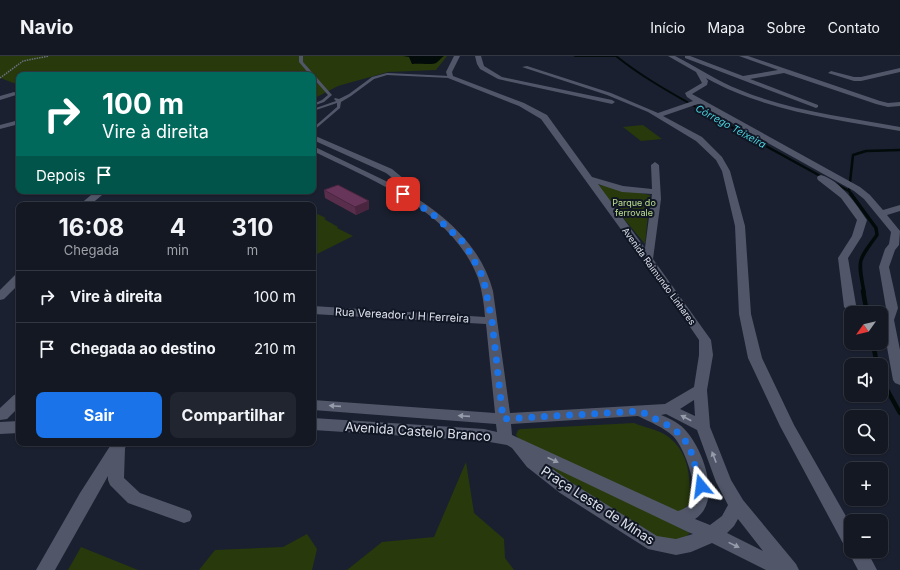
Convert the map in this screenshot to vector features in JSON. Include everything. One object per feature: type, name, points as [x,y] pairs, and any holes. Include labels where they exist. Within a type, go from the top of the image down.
[{"type":"street","points":[[450,77],[449,72],[457,56]]},
{"type":"street","points":[[478,56],[478,63],[485,71],[500,78],[650,111]]},
{"type":"street","points":[[671,56],[726,86],[776,104],[900,129]]},
{"type":"street","points":[[684,56],[816,106]]},
{"type":"street","points":[[742,56],[878,103],[888,106],[900,104]]},
{"type":"street","points":[[525,67],[609,94],[650,111],[699,139],[719,159],[726,171],[740,226],[745,314],[756,358],[787,426],[844,528]]},
{"type":"street","points":[[700,72],[718,70]]},
{"type":"street","points":[[831,72],[854,79],[861,79],[900,70]]},
{"type":"street","points":[[742,78],[786,71]]},
{"type":"street","points":[[700,72],[698,73],[705,81],[705,84],[690,91],[692,101],[833,185],[853,205],[862,220],[857,236],[843,258],[850,306]]},
{"type":"street","name":"Avenida Raimundo Linhares","points":[[450,77],[471,87],[526,106],[544,117],[705,340],[706,355],[700,390],[703,427],[724,482],[737,505],[790,570]]},
{"type":"street","points":[[0,98],[14,94]]},
{"type":"street","points":[[657,115],[692,101],[857,189],[867,197],[896,232],[894,245],[890,249],[884,267],[900,380]]},
{"type":"street","points":[[0,127],[16,123]]},
{"type":"street","points":[[316,138],[389,171],[400,180],[398,184],[392,187]]},
{"type":"street","points":[[316,150],[392,187],[435,216],[465,244],[483,277],[492,321],[503,419],[668,408],[700,390]]},
{"type":"street","points":[[336,160],[351,154]]},
{"type":"street","points":[[350,167],[366,161]]},
{"type":"street","points":[[648,260],[656,192],[655,165]]},
{"type":"street","points":[[589,179],[622,189],[656,192]]},
{"type":"street","points":[[88,202],[98,194]]},
{"type":"street","points":[[882,214],[900,208]]},
{"type":"street","points":[[0,297],[16,280]]},
{"type":"street","name":"Rua Vereador J H Ferreira","points":[[316,310],[492,321]]},
{"type":"street","points":[[1,419],[16,402]]},
{"type":"street","name":"Avenida Castelo Branco","points":[[316,405],[503,419],[510,440],[484,435],[316,424]]},
{"type":"street","points":[[668,408],[703,427]]},
{"type":"street","points":[[640,411],[671,427],[682,436],[690,448],[701,486],[700,503],[691,514],[678,519]]},
{"type":"street","points":[[1,419],[16,414]]},
{"type":"street","points":[[1,419],[16,426]]},
{"type":"street","name":"Praça Leste de Minas","points":[[510,440],[712,534],[784,570]]},
{"type":"street","name":"Praça Leste de Minas","points":[[510,440],[533,462],[566,488],[654,543],[676,547],[691,544],[712,534],[728,521],[737,505]]},
{"type":"street","points":[[45,570],[86,498],[118,446]]},
{"type":"street","points":[[119,446],[116,480],[129,494],[134,498],[184,516]]},
{"type":"street","points":[[861,558],[868,570]]},
{"type":"lane","points":[[301,56],[301,62],[310,72]]},
{"type":"lane","points":[[316,109],[339,101],[378,76],[387,74],[450,77]]},
{"type":"lane","points":[[316,79],[330,95],[339,101]]},
{"type":"lane","points":[[316,104],[323,101],[330,95]]},
{"type":"lane","points":[[316,127],[339,107],[339,101]]},
{"type":"path","points":[[0,78],[23,61],[49,56]]},
{"type":"green space","points":[[0,56],[447,56],[436,70],[388,72],[338,86],[316,97],[316,72],[16,72],[16,84],[0,78]]},
{"type":"green space","points":[[643,125],[662,139],[641,141],[623,127]]},
{"type":"green space","name":"Parque do ferrovale","points":[[595,184],[650,195],[645,244]]},
{"type":"green space","points":[[316,213],[326,218],[324,219],[338,227],[337,228],[353,236],[316,254]]},
{"type":"green space","points":[[634,423],[664,434],[673,440],[684,456],[689,474],[690,503],[681,512],[668,512],[519,439],[516,435],[518,430],[521,429]]},
{"type":"green space","points":[[539,456],[690,533],[680,542],[657,538],[564,478]]},
{"type":"green space","points":[[466,462],[474,513],[504,539],[505,558],[514,570],[347,570],[382,542],[434,537]]},
{"type":"green space","points":[[307,534],[317,549],[312,570],[199,570],[215,550],[283,547]]},
{"type":"green space","points":[[81,547],[138,570],[68,570]]},
{"type":"shaded area","points":[[403,56],[444,56],[434,64],[412,64],[409,57]]},
{"type":"building","points":[[338,185],[369,201],[355,207],[324,190]]},
{"type":"waterway","name":"Córrego Teixeira","points":[[575,56],[616,56],[652,81],[715,118]]},
{"type":"waterway","name":"Córrego Teixeira","points":[[713,117],[824,178]]},
{"type":"waterway","points":[[849,191],[853,155],[866,151],[900,150]]},
{"type":"waterway","name":"Córrego Teixeira","points":[[836,184],[849,191]]},
{"type":"waterway","name":"Córrego Teixeira","points":[[849,191],[852,195]]},
{"type":"waterway","points":[[851,194],[876,228],[877,235],[861,261],[860,267],[864,292]]},
{"type":"waterway","points":[[863,291],[866,306]]},
{"type":"waterway","points":[[874,350],[876,358]]},
{"type":"waterway","points":[[888,392],[900,413]]},
{"type":"route","points":[[403,194],[435,216],[465,244],[483,277],[492,321],[503,419],[640,411],[671,427],[682,436],[690,448],[701,486]]}]
